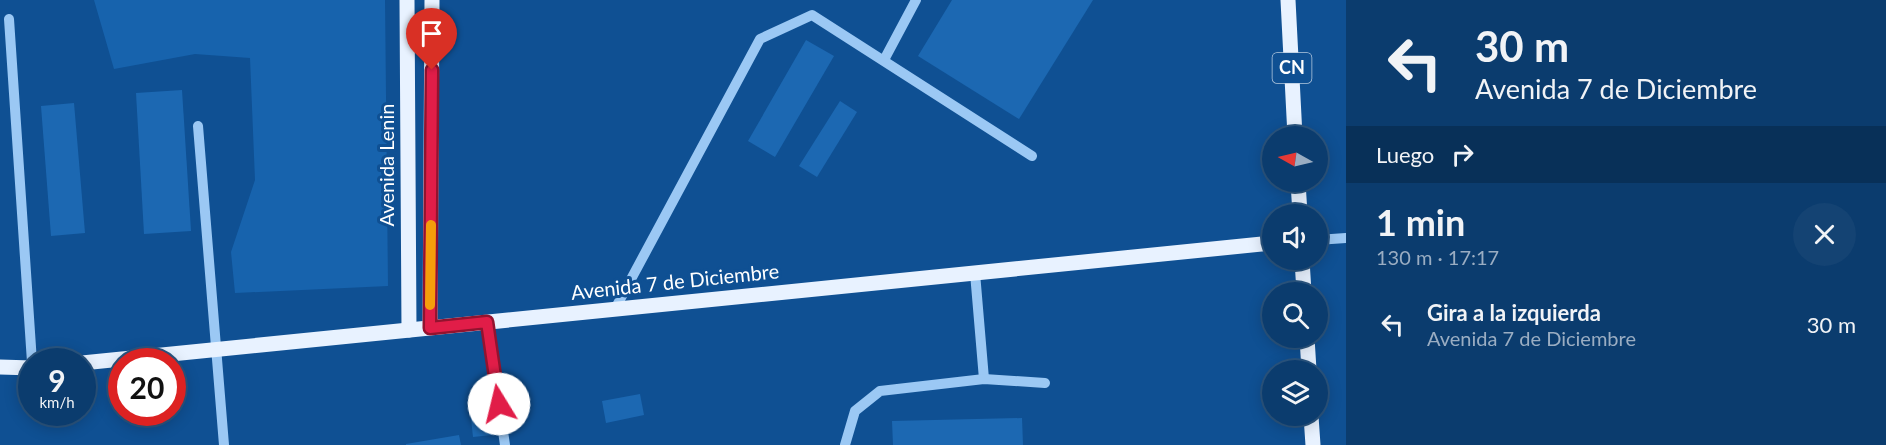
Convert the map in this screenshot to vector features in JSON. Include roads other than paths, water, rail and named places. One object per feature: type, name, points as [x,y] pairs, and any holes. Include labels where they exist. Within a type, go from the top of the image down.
[{"type":"main road","name":"Avenida Lenin","points":[[407,0],[409,330]]},
{"type":"main road","points":[[430,328],[432,0]]},
{"type":"main road","name":"CN","points":[[1288,0],[1295,126]]},
{"type":"main road","name":"Avenida 7 de Diciembre","points":[[96,362],[1262,244]]},
{"type":"main road","points":[[0,367],[18,368]]},
{"type":"main road","points":[[1312,426],[1313,445]]},
{"type":"street","points":[[884,60],[916,0]]},
{"type":"street","points":[[615,309],[760,39],[812,15],[1032,156]]},
{"type":"street","points":[[9,19],[31,348]]},
{"type":"street","points":[[198,126],[224,445]]},
{"type":"street","points":[[1328,239],[1346,238]]},
{"type":"street","points":[[975,273],[984,379]]},
{"type":"street","points":[[487,322],[505,445]]},
{"type":"street","points":[[845,445],[855,411],[880,391],[984,379],[1045,383]]}]
